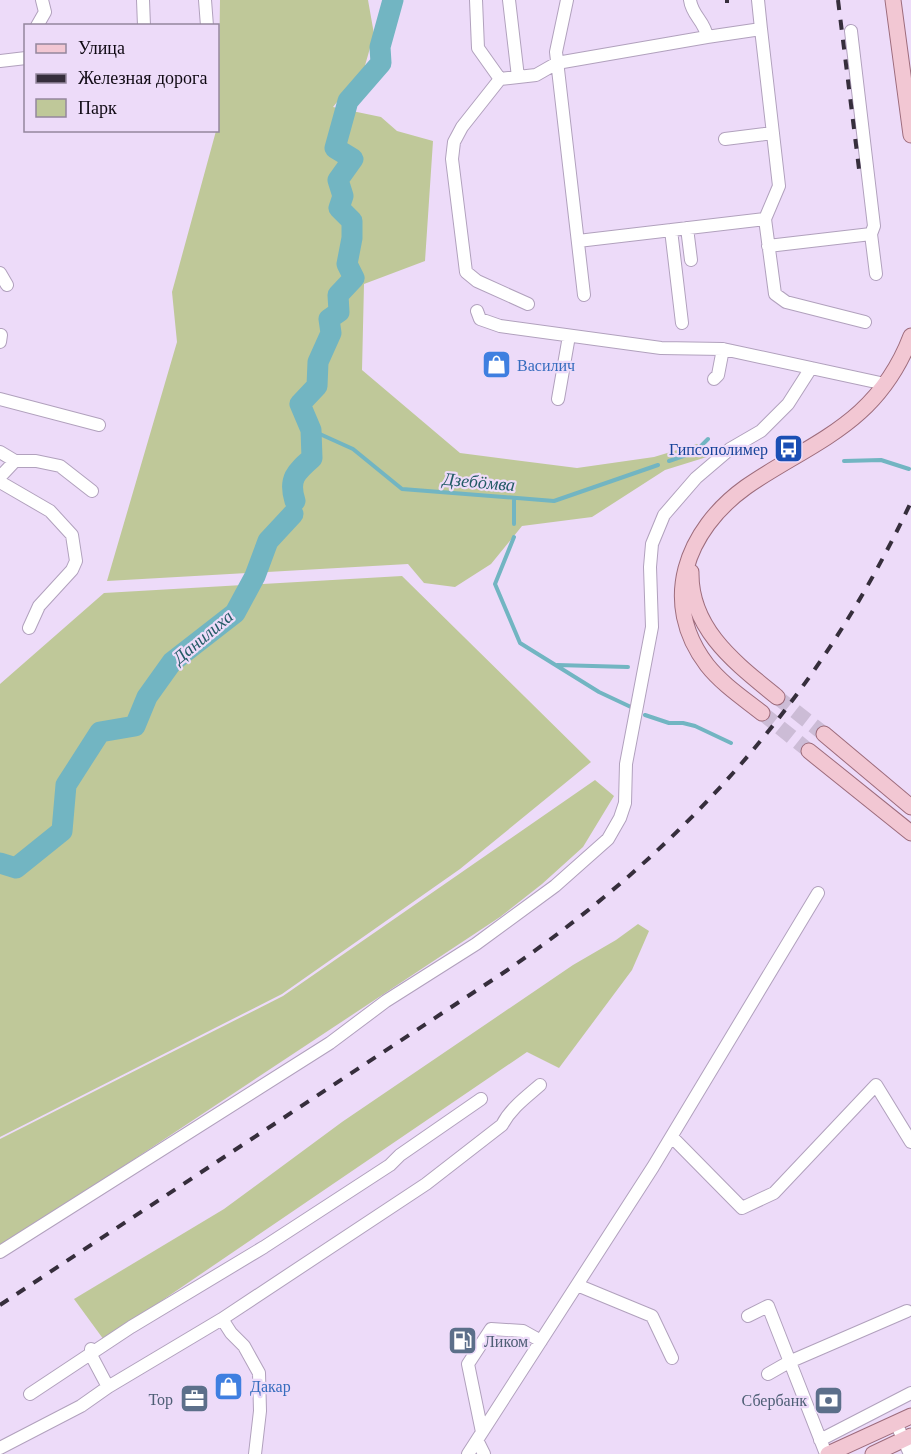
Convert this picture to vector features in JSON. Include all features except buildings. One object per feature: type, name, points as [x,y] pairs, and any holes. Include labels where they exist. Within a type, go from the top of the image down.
[{"type":"main road","points":[[892,0],[911,135]]},
{"type":"main road","points":[[762,713],[715,674],[692,641],[681,598],[685,571],[696,542],[704,528],[722,507],[771,470],[832,433],[859,413],[885,384],[900,362],[911,336]]},
{"type":"main road","points":[[696,542],[692,561],[691,586],[700,617],[716,642],[777,697]]},
{"type":"main road","points":[[824,734],[911,807]]},
{"type":"main road","points":[[809,751],[911,833]]},
{"type":"main road","points":[[827,1454],[911,1416]]},
{"type":"main road","points":[[873,1454],[907,1438]]},
{"type":"street","points":[[38,24],[45,12],[42,0]]},
{"type":"street","points":[[142,0],[144,24]]},
{"type":"street","points":[[205,0],[207,24]]},
{"type":"street","points":[[476,0],[478,48],[500,80]]},
{"type":"street","points":[[509,0],[518,77]]},
{"type":"street","points":[[567,0],[555,52],[584,295]]},
{"type":"street","points":[[690,0],[691,9],[706,27],[707,38]]},
{"type":"street","points":[[758,0],[779,186],[765,219],[772,287],[779,299],[786,302],[865,322]]},
{"type":"street","points":[[528,303],[477,281],[466,272],[464,264],[452,159],[454,142],[462,127],[500,80],[536,75],[557,63],[761,29]]},
{"type":"street","points":[[852,31],[874,226],[871,234],[876,274]]},
{"type":"street","points":[[0,61],[24,54]]},
{"type":"street","points":[[724,139],[773,133]]},
{"type":"street","points":[[578,241],[765,219]]},
{"type":"street","points":[[687,228],[691,260]]},
{"type":"street","points":[[671,230],[682,323]]},
{"type":"street","points":[[768,246],[871,234]]},
{"type":"street","points":[[0,273],[7,285]]},
{"type":"street","points":[[477,311],[480,319],[500,326],[661,348],[723,349],[885,384]]},
{"type":"street","points":[[0,342],[1,335]]},
{"type":"street","points":[[558,399],[568,336]]},
{"type":"street","points":[[714,379],[718,375],[723,349]]},
{"type":"street","points":[[0,1252],[330,1043],[386,1001],[476,944],[555,886],[608,839],[625,804],[626,764],[652,627],[650,567],[652,544],[664,515],[696,478],[730,449],[761,431],[788,404],[811,368]]},
{"type":"street","points":[[0,399],[99,425]]},
{"type":"street","points":[[0,452],[15,461],[36,461],[60,466],[92,492]]},
{"type":"street","points":[[0,477],[15,461]]},
{"type":"street","points":[[0,482],[50,511],[72,535],[76,561],[72,570],[39,606],[29,628]]},
{"type":"street","points":[[468,1454],[672,1137],[818,893]]},
{"type":"street","points":[[0,1448],[81,1407],[426,1184],[502,1125],[507,1114],[540,1085]]},
{"type":"street","points":[[672,1137],[742,1208],[774,1193],[876,1085],[911,1142]]},
{"type":"street","points":[[30,1394],[91,1352],[264,1247],[390,1165],[400,1155],[481,1099]]},
{"type":"street","points":[[577,1285],[652,1316],[672,1358]]},
{"type":"street","points":[[748,1316],[768,1306],[827,1454]]},
{"type":"street","points":[[768,1374],[789,1362],[907,1311]]},
{"type":"street","points":[[222,1318],[231,1333],[244,1346],[259,1373],[260,1412],[255,1454]]},
{"type":"street","points":[[484,1454],[468,1364],[491,1329],[523,1331],[541,1341]]},
{"type":"street","points":[[91,1352],[108,1388]]},
{"type":"street","points":[[820,1440],[911,1393]]},
{"type":"street","points":[[896,1423],[907,1438],[910,1454]]},
{"type":"green space","points":[[220,0],[368,0],[374,34],[364,69],[333,107],[381,117],[397,131],[433,141],[425,261],[364,284],[362,370],[460,453],[577,468],[654,457],[697,444],[710,456],[665,470],[592,517],[522,526],[491,564],[455,587],[424,583],[408,564],[107,581],[177,342],[172,292],[216,132],[219,132]]},
{"type":"green space","points":[[402,576],[591,762],[460,869],[282,994],[0,1137],[0,684],[104,593]]},
{"type":"green space","points":[[595,780],[614,796],[583,847],[542,884],[500,917],[0,1248],[0,1139],[283,996]]},
{"type":"green space","points":[[638,924],[649,931],[632,970],[559,1068],[527,1052],[104,1340],[74,1299],[224,1209],[342,1122],[573,965]]},
{"type":"waterway","name":"Данилиха","points":[[295,501],[293,481],[312,458],[311,430],[300,404],[317,386],[318,362],[331,333],[329,319],[339,312],[338,295],[354,278],[347,264],[352,238],[352,221],[339,208],[343,196],[338,180],[353,159],[335,148],[348,101],[381,63],[380,47],[393,0]]},
{"type":"waterway","name":"Дзебӧмва","points":[[311,430],[353,449],[402,489],[554,501],[658,465]]},
{"type":"waterway","points":[[669,461],[695,452],[708,439]]},
{"type":"waterway","name":"Дзебӧмва","points":[[844,461],[881,460],[909,469]]},
{"type":"waterway","points":[[514,498],[514,524]]},
{"type":"waterway","name":"Данилиха","points":[[0,863],[16,868],[62,831],[66,785],[100,732],[135,726],[147,697],[172,662],[235,613],[255,576],[268,541],[293,514]]},
{"type":"waterway","points":[[514,537],[495,584],[520,643],[599,692],[633,708]]},
{"type":"waterway","points":[[557,665],[628,667]]},
{"type":"waterway","points":[[645,715],[669,723],[695,726],[731,743]]},
{"type":"tunnel","points":[[777,697],[824,734]]},
{"type":"tunnel","points":[[762,713],[809,751]]},
{"type":"railway","points":[[838,0],[859,169]]},
{"type":"railway","points":[[0,1305],[503,973],[568,926],[629,876],[686,823],[739,766],[788,706],[833,642],[874,574],[911,502]]},
{"type":"place","name":"Василич","points":[[496,365]]},
{"type":"place","name":"Гипсополимер","points":[[789,449]]},
{"type":"place","name":"Ликом","points":[[463,1341]]},
{"type":"place","name":"Дакар","points":[[229,1386]]},
{"type":"place","name":"Тор","points":[[194,1399]]},
{"type":"place","name":"Сбербанк","points":[[828,1400]]}]
